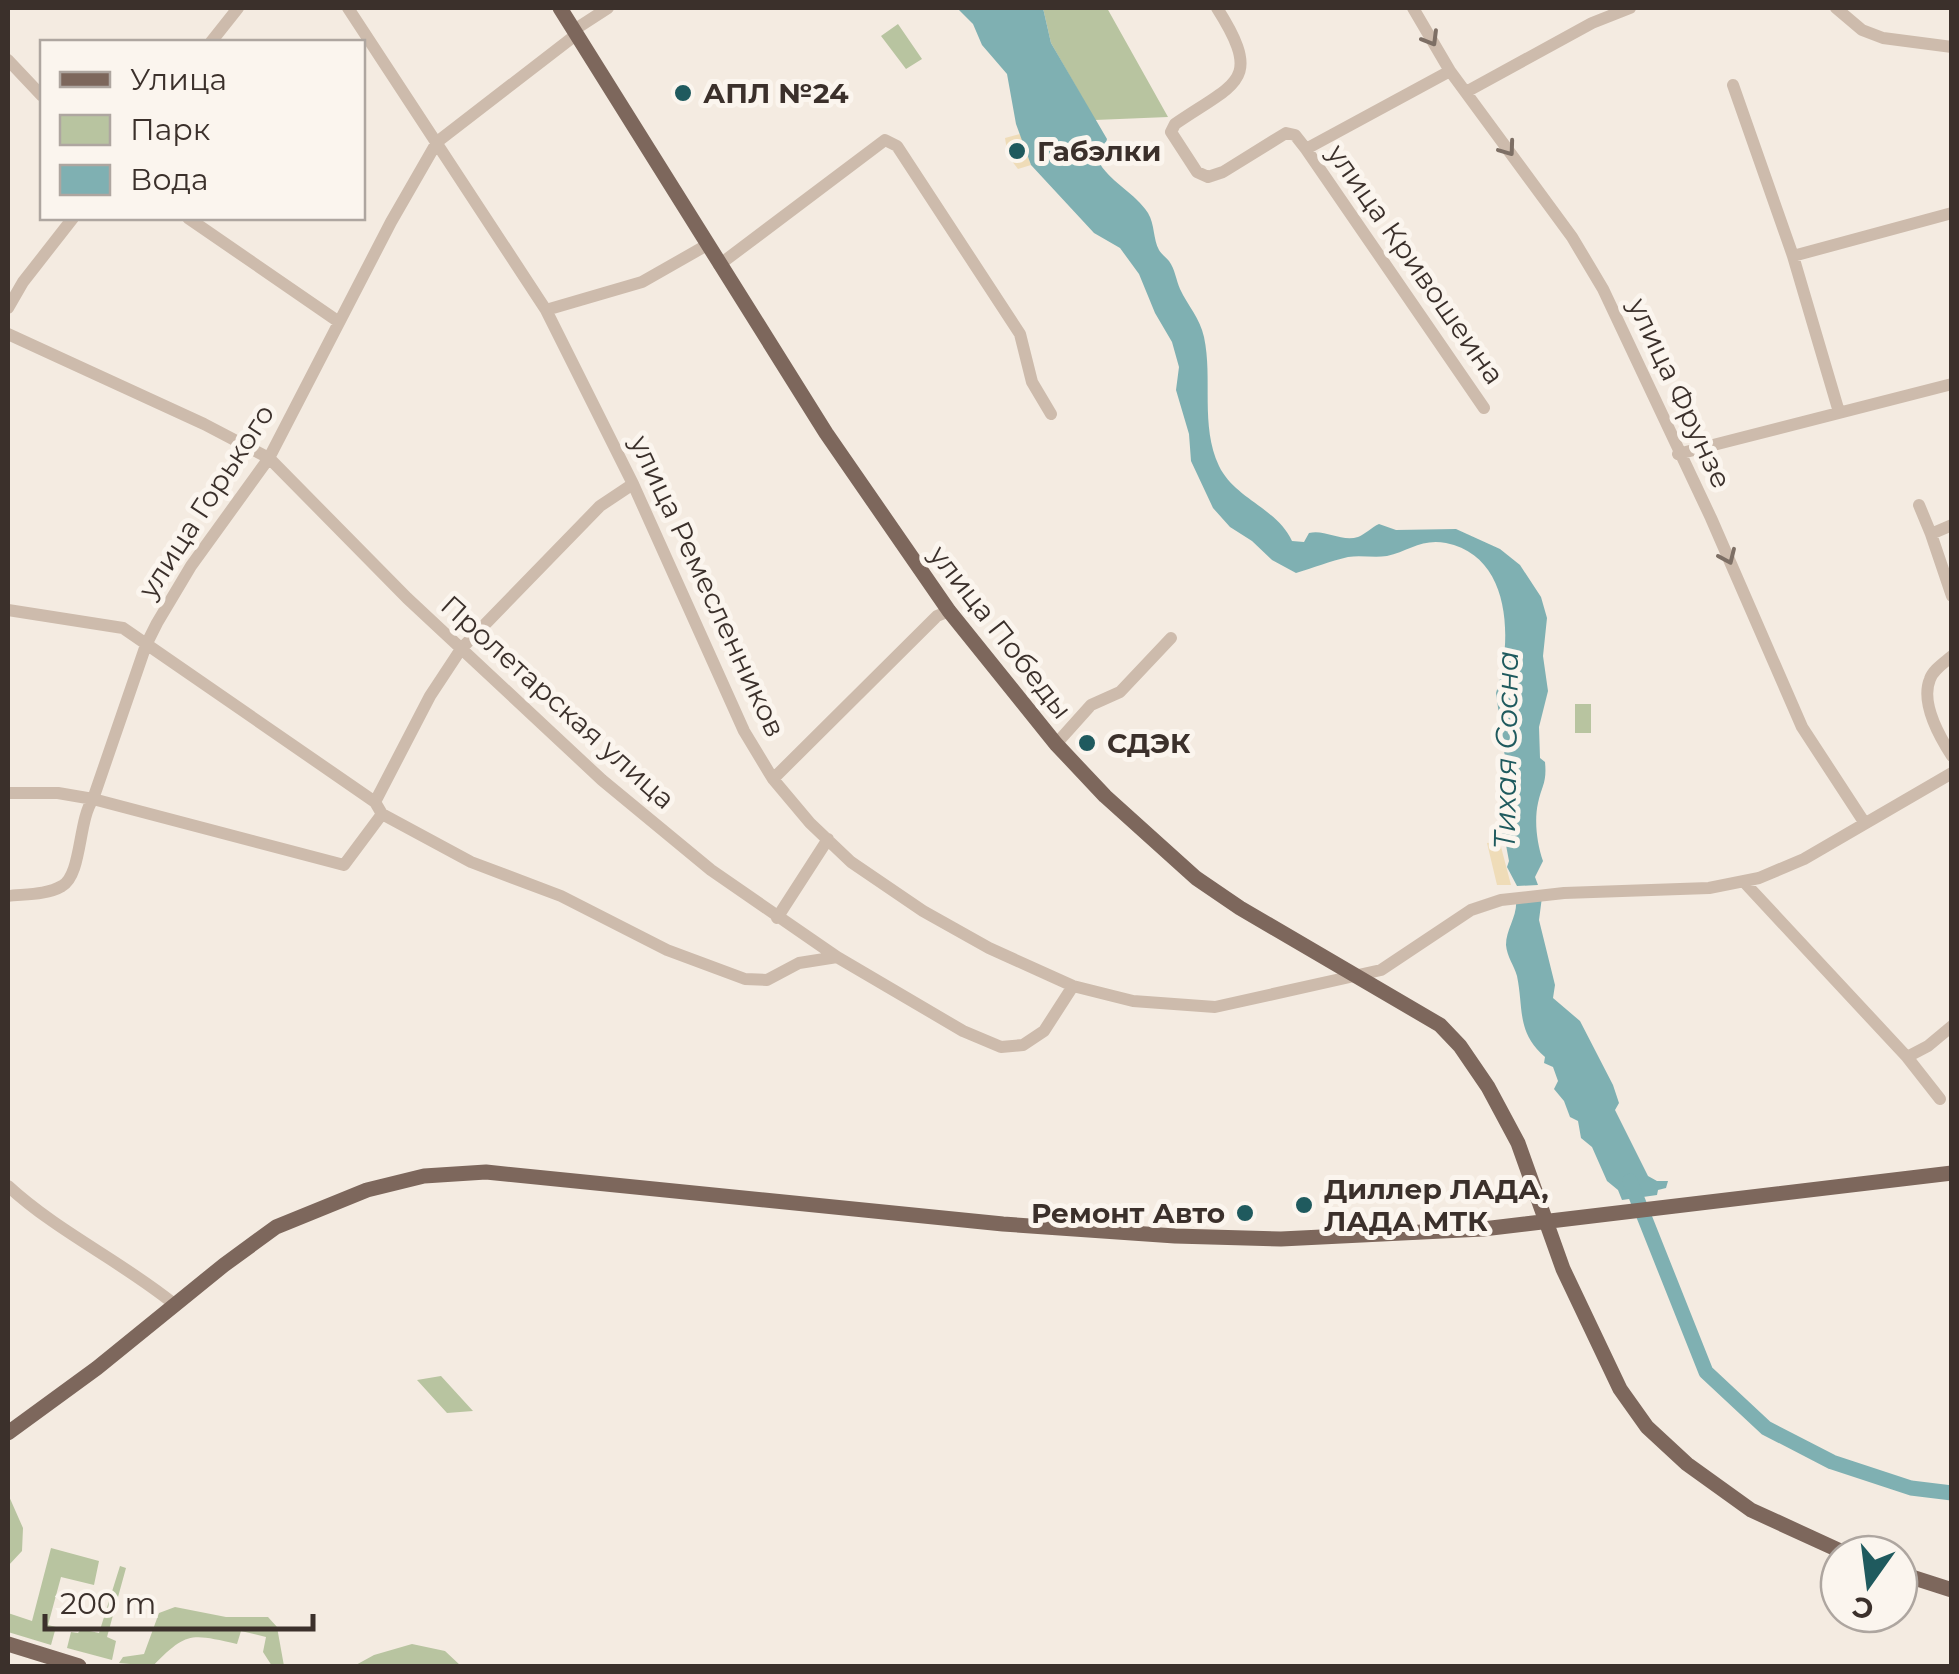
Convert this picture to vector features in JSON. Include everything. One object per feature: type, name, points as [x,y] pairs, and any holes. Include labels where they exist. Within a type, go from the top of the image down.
[{"type":"main road","name":"улица Победы","points":[[560,8],[826,433],[949,611],[1056,744],[1119,810],[1196,878],[1440,1026],[1460,1046],[1518,1143],[1544,1222],[1620,1389],[1647,1427],[1687,1464],[1751,1510],[1819,1541]]},
{"type":"main road","points":[[8,1432],[276,1228],[368,1190],[424,1176],[486,1172],[1003,1224],[1281,1239],[1483,1229],[1952,1173]]},
{"type":"main road","points":[[1919,1579],[1952,1590]]},
{"type":"main road","points":[[8,1644],[79,1666]]},
{"type":"street","points":[[212,40],[238,8]]},
{"type":"street","name":"улица Ремесленников","points":[[348,8],[546,310],[633,484],[744,731],[774,778],[810,824],[851,862],[922,911],[989,948],[1073,986],[1133,1001],[1214,1007],[1380,970],[1471,910],[1501,900],[1745,883],[1804,859],[1952,773]]},
{"type":"street","name":"улица Горького","points":[[8,896],[49,891],[65,885],[72,874],[84,811],[93,799],[146,645],[190,566],[269,458],[390,222],[437,142],[608,8]]},
{"type":"street","name":"улица Кривошеина","points":[[1217,8],[1236,36],[1242,69],[1237,81],[1174,124],[1170,132],[1177,146],[1198,172],[1208,177],[1223,172],[1286,133],[1295,135],[1484,408]]},
{"type":"street","name":"улица Фрунзе","points":[[1413,8],[1450,70],[1572,237],[1603,289],[1711,518],[1802,728],[1864,822]]},
{"type":"street","points":[[1466,92],[1592,23],[1630,8]]},
{"type":"street","points":[[1836,8],[1862,30],[1882,38],[1952,47]]},
{"type":"street","points":[[8,60],[40,94]]},
{"type":"street","name":"улица Кривошеина","points":[[1306,149],[1450,70]]},
{"type":"street","points":[[1733,85],[1793,256],[1840,412]]},
{"type":"street","points":[[719,265],[884,140],[897,146],[1014,324],[1026,348],[1032,382],[1051,414]]},
{"type":"street","points":[[1793,256],[1952,213]]},
{"type":"street","points":[[8,308],[22,282],[71,220]]},
{"type":"street","points":[[191,220],[339,322]]},
{"type":"street","points":[[546,310],[642,282],[707,245]]},
{"type":"street","name":"Пролетарская улица","points":[[8,334],[269,458],[460,649],[602,780],[711,870],[837,957],[963,1032],[1002,1047],[1023,1045],[1044,1031],[1073,986]]},
{"type":"street","points":[[1678,454],[1952,384]]},
{"type":"street","points":[[8,793],[58,793],[93,799],[344,865],[378,808],[430,696],[460,649],[600,506],[633,484]]},
{"type":"street","points":[[1919,505],[1952,596]]},
{"type":"street","points":[[1932,534],[1952,525]]},
{"type":"street","points":[[8,610],[123,628],[378,808],[470,862],[562,896],[667,950],[745,979],[767,980],[799,963],[837,957]]},
{"type":"street","points":[[774,778],[938,616],[949,611]]},
{"type":"street","points":[[1056,744],[1091,705],[1120,692],[1171,638]]},
{"type":"street","points":[[1952,656],[1928,683],[1931,713],[1952,756]]},
{"type":"street","points":[[777,918],[828,839]]},
{"type":"street","points":[[1745,883],[1940,1099]]},
{"type":"street","points":[[1907,1058],[1952,1026]]},
{"type":"street","points":[[8,1186],[35,1211],[174,1304]]},
{"type":"green space","points":[[1043,8],[1107,8],[1168,117],[1095,120],[1051,43]]},
{"type":"green space","points":[[898,24],[922,59],[906,69],[881,36]]},
{"type":"green space","points":[[1575,704],[1591,704],[1591,733],[1575,733]]},
{"type":"green space","points":[[441,1376],[473,1411],[447,1413],[417,1380]]},
{"type":"green space","points":[[8,1494],[23,1528],[22,1551],[8,1566]]},
{"type":"green space","points":[[51,1548],[99,1561],[94,1585],[61,1577],[48,1625],[56,1627],[51,1645],[8,1632],[8,1613],[32,1621]]},
{"type":"green space","points":[[120,1566],[126,1568],[107,1637],[116,1641],[112,1660],[67,1648],[71,1632],[81,1629],[99,1633]]},
{"type":"green space","points":[[175,1607],[226,1617],[268,1617],[277,1627],[284,1666],[272,1666],[263,1652],[266,1637],[241,1631],[237,1644],[190,1638],[174,1646],[153,1666],[119,1663],[123,1657],[144,1654],[159,1613]]},
{"type":"green space","points":[[412,1644],[445,1651],[461,1666],[354,1666],[374,1655]]},
{"type":"sand","name":"Габэлки","points":[[1020,134],[1031,165],[1018,169],[1008,156],[1005,138]]},
{"type":"sand","points":[[1500,842],[1511,885],[1497,885],[1487,843]]},
{"type":"water","points":[[957,8],[1043,8],[1051,43],[1107,139],[1100,164],[1148,213],[1159,250],[1171,264],[1200,324],[1213,450],[1219,466],[1235,487],[1277,520],[1292,541],[1304,542],[1309,533],[1315,532],[1358,537],[1379,524],[1396,530],[1456,529],[1500,549],[1520,565],[1541,597],[1547,618],[1543,656],[1548,691],[1539,727],[1545,779],[1536,817],[1543,861],[1535,877],[1538,885],[1517,886],[1507,867],[1506,845],[1500,842],[1502,833],[1512,829],[1514,822],[1496,693],[1505,650],[1505,627],[1495,583],[1484,565],[1468,551],[1430,542],[1387,556],[1348,557],[1296,573],[1272,560],[1230,527],[1213,508],[1191,461],[1189,434],[1176,390],[1179,367],[1172,342],[1139,274],[1120,248],[1094,233],[1031,165],[1016,124],[1007,74],[982,45],[973,24]]},
{"type":"water","points":[[1542,897],[1539,920],[1555,985],[1553,998],[1580,1021],[1613,1085],[1619,1103],[1615,1110],[1648,1176],[1668,1181],[1657,1195],[1622,1200],[1618,1190],[1607,1181],[1592,1147],[1581,1138],[1578,1121],[1570,1117],[1554,1089],[1558,1081],[1553,1067],[1544,1063],[1545,1057],[1525,1029],[1517,976],[1506,945],[1516,899]]},
{"type":"waterway","name":"Тихая Сосна","points":[[1630,1181],[1706,1372],[1766,1428],[1832,1462],[1911,1488],[1952,1493]]},
{"type":"place","name":"АПЛ №24","points":[[683,93]]},
{"type":"place","name":"Габэлки","points":[[1017,151]]},
{"type":"place","name":"СДЭК","points":[[1087,743]]},
{"type":"place","name":"Диллер ЛАДА, ЛАДА МТК","points":[[1304,1205]]},
{"type":"place","name":"Ремонт Авто","points":[[1245,1213]]}]
